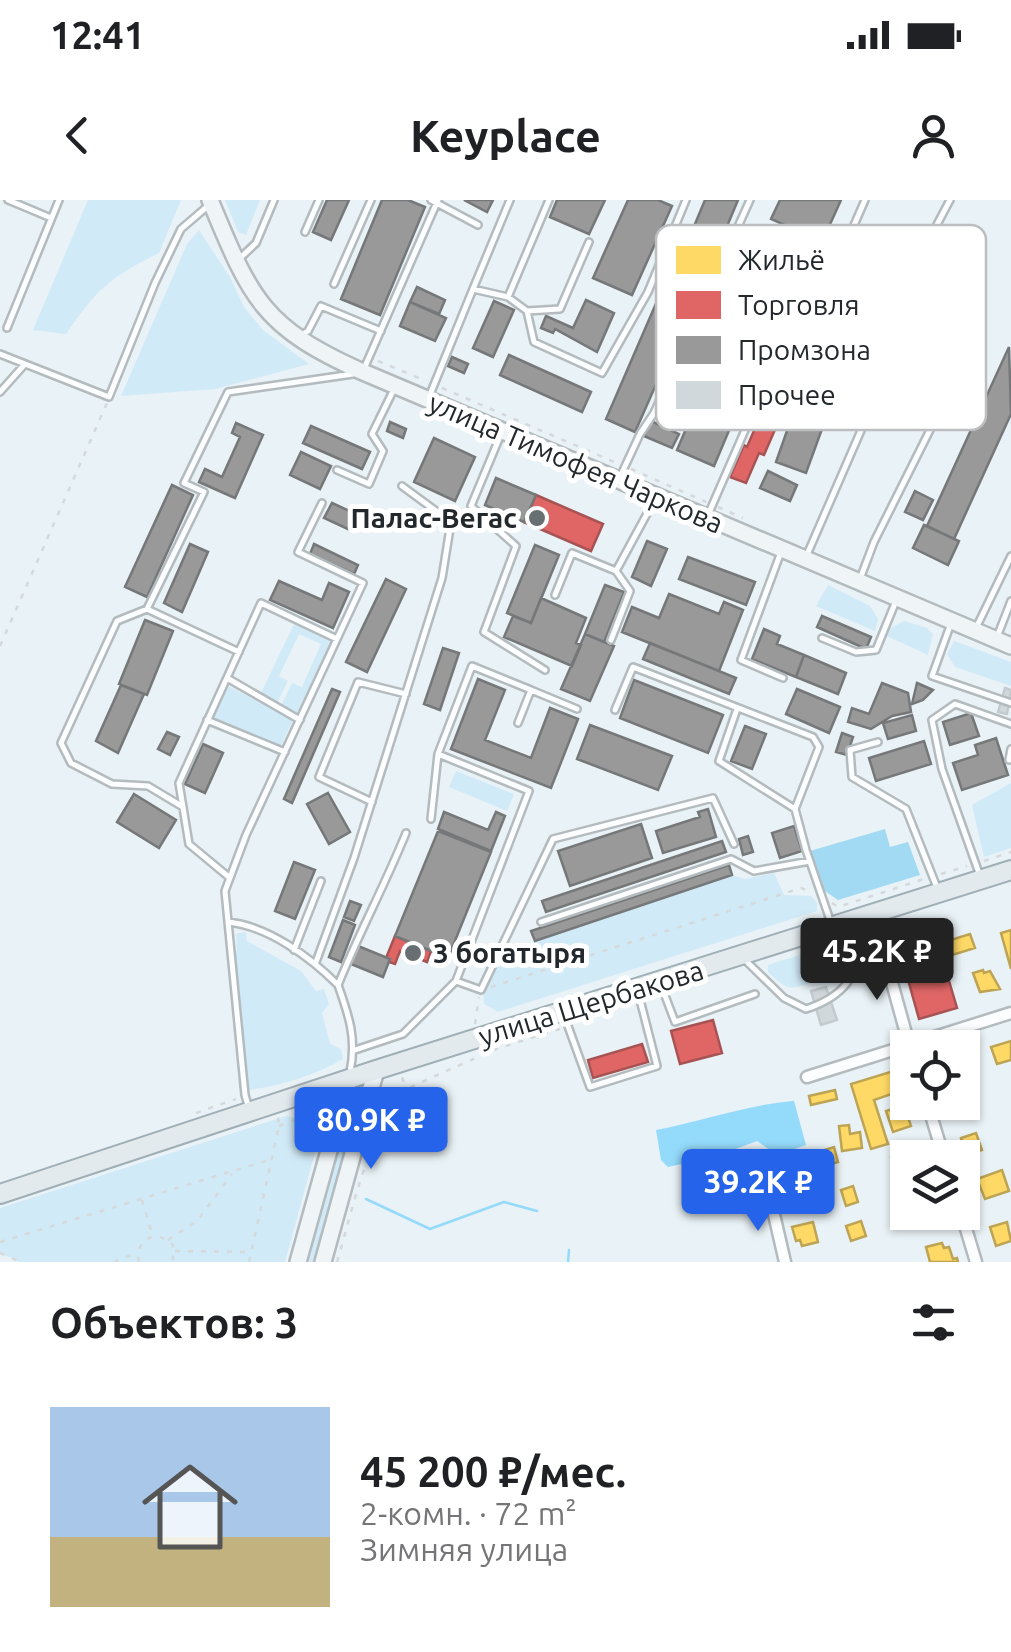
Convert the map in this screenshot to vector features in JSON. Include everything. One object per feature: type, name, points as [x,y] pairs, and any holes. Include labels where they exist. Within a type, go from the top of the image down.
[{"type":"main road","name":"улица Тимофея Чаркова","points":[[210,201],[252,293],[272,319],[296,339],[366,365],[395,386],[431,392],[502,432],[622,474],[656,496],[709,511],[782,550],[1004,643]]},
{"type":"main road","name":"улица Щербакова","points":[[0,1194],[376,1070],[566,1019],[637,989],[873,914],[936,884],[979,871],[1011,870]]},
{"type":"main road","points":[[323,1262],[376,1070]]},
{"type":"main road","points":[[298,1262],[349,1079]]},
{"type":"street","points":[[873,914],[906,1030]]},
{"type":"street","points":[[960,1030],[1011,1014]]},
{"type":"street","points":[[807,1077],[890,1052]]},
{"type":"street","points":[[770,1197],[785,1262]]},
{"type":"street","points":[[966,1230],[976,1262]]},
{"type":"lane","points":[[8,200],[51,218]]},
{"type":"lane","points":[[7,328],[59,200]]},
{"type":"lane","points":[[236,262],[256,243],[274,200]]},
{"type":"lane","points":[[305,232],[319,200]]},
{"type":"lane","points":[[334,284],[371,200]]},
{"type":"lane","points":[[431,392],[510,200]]},
{"type":"lane","points":[[508,297],[549,200]]},
{"type":"lane","points":[[676,225],[686,200]]},
{"type":"lane","points":[[739,225],[750,200]]},
{"type":"lane","points":[[854,225],[866,200]]},
{"type":"lane","points":[[937,225],[950,200]]},
{"type":"lane","points":[[0,354],[109,397],[182,228],[210,201]]},
{"type":"lane","points":[[183,807],[148,786],[112,784],[71,763],[61,743],[117,620],[147,609],[204,492],[184,482],[228,392],[366,365],[435,201],[478,225]]},
{"type":"lane","points":[[527,312],[560,310],[590,242]]},
{"type":"lane","points":[[473,289],[508,297],[527,312],[534,342],[602,373],[656,273]]},
{"type":"lane","points":[[296,339],[308,330],[321,306],[381,331]]},
{"type":"lane","points":[[0,392],[25,364]]},
{"type":"lane","points":[[336,470],[370,484],[383,451],[372,434],[395,386]]},
{"type":"lane","points":[[622,474],[656,410]]},
{"type":"lane","points":[[709,511],[745,430]]},
{"type":"lane","points":[[805,560],[861,430]]},
{"type":"lane","points":[[858,582],[930,430]]},
{"type":"lane","points":[[502,432],[471,506],[516,546],[484,632],[545,670]]},
{"type":"lane","points":[[316,962],[372,802],[442,578],[452,522],[402,486]]},
{"type":"lane","points":[[616,571],[656,496]]},
{"type":"lane","points":[[250,1112],[244,1095],[224,892],[363,583],[298,552],[322,503]]},
{"type":"lane","points":[[782,550],[741,660],[782,678]]},
{"type":"lane","points":[[554,595],[572,552],[616,571],[630,591],[611,640]]},
{"type":"lane","points":[[975,631],[1011,556]]},
{"type":"lane","points":[[822,638],[856,652],[876,650],[897,598]]},
{"type":"lane","points":[[1004,643],[1011,601]]},
{"type":"lane","points":[[230,878],[189,844],[179,783],[238,652],[261,602],[338,639]]},
{"type":"lane","points":[[147,609],[238,652]]},
{"type":"lane","points":[[952,621],[932,676],[1011,703]]},
{"type":"lane","points":[[431,819],[438,754],[472,666],[576,709]]},
{"type":"lane","points":[[615,710],[633,667],[813,738],[819,747],[796,810],[833,927]]},
{"type":"lane","points":[[227,678],[300,720]]},
{"type":"lane","points":[[372,802],[319,777],[358,682],[406,694]]},
{"type":"lane","points":[[518,723],[531,690]]},
{"type":"lane","points":[[979,871],[942,769],[932,720],[954,704],[1011,724]]},
{"type":"lane","points":[[737,709],[719,761],[796,810]]},
{"type":"lane","points":[[208,720],[285,752]]},
{"type":"lane","points":[[878,742],[850,750],[852,777],[906,809],[936,884]]},
{"type":"lane","points":[[1009,760],[1011,748]]},
{"type":"lane","points":[[355,1050],[403,1034],[456,981],[529,791],[438,754]]},
{"type":"lane","points":[[456,981],[481,990],[554,840],[714,798],[734,844]]},
{"type":"lane","points":[[338,985],[406,833]]},
{"type":"lane","points":[[541,922],[731,860],[754,871],[810,861]]},
{"type":"lane","points":[[294,950],[321,881]]},
{"type":"lane","points":[[741,956],[795,1004],[806,1008],[833,1000],[849,982],[873,914]]},
{"type":"lane","points":[[228,922],[247,924],[316,962],[338,985],[354,1030],[355,1050],[349,1079]]},
{"type":"lane","points":[[660,982],[675,1022],[755,994]]},
{"type":"lane","points":[[566,1019],[590,1087],[657,1066],[637,989]]},
{"type":"path","points":[[366,365],[709,511],[744,518]]},
{"type":"path","points":[[0,646],[109,397]]},
{"type":"path","points":[[481,990],[801,888],[838,906],[979,871],[1011,852]]},
{"type":"path","points":[[370,1094],[406,1088],[566,1019]]},
{"type":"path","points":[[397,1064],[406,1088]]},
{"type":"path","points":[[338,1262],[373,1141],[406,1088]]},
{"type":"path","points":[[279,1126],[342,1102]]},
{"type":"path","points":[[249,1262],[279,1126],[276,1103]]},
{"type":"path","points":[[0,1242],[272,1159]]},
{"type":"path","points":[[168,1240],[197,1220],[233,1173]]},
{"type":"path","points":[[142,1200],[153,1236]]},
{"type":"path","points":[[139,1262],[137,1252],[142,1242],[153,1236],[168,1240],[174,1252],[173,1262]]},
{"type":"path","points":[[114,1262],[137,1252]]},
{"type":"path","points":[[174,1252],[251,1252]]},
{"type":"path","points":[[0,1253],[21,1262]]},
{"type":"shaded area","points":[[88,200],[181,200],[159,253],[105,286],[66,334],[33,330]]},
{"type":"shaded area","points":[[225,200],[260,200],[246,235],[238,232]]},
{"type":"shaded area","points":[[199,230],[230,277],[244,307],[263,330],[309,364],[215,389],[121,396],[187,244]]},
{"type":"shaded area","points":[[828,585],[870,606],[878,619],[875,631],[816,606]]},
{"type":"shaded area","points":[[904,621],[927,628],[933,634],[928,655],[887,636],[891,628]]},
{"type":"shaded area","points":[[294,624],[331,642],[297,713],[281,706],[292,683],[302,687],[321,644],[299,634],[279,676],[288,681],[277,703],[260,695]]},
{"type":"shaded area","points":[[954,641],[1011,662],[1011,686],[955,667],[947,654]]},
{"type":"shaded area","points":[[228,686],[293,720],[280,747],[213,718]]},
{"type":"shaded area","points":[[456,771],[514,794],[507,811],[449,787]]},
{"type":"shaded area","points":[[1011,783],[1011,848],[984,857],[972,805]]},
{"type":"shaded area","points":[[885,829],[890,847],[908,842],[920,875],[838,900],[822,889],[810,851]]},
{"type":"shaded area","points":[[774,873],[784,895],[811,896],[817,911],[498,1012],[484,1004],[483,984],[497,967],[531,955],[535,941],[732,875],[745,879]]},
{"type":"shaded area","points":[[246,932],[247,941],[301,971],[316,991],[324,989],[329,1004],[322,1013],[330,1044],[341,1049],[343,1059],[298,1079],[249,1090],[234,955],[236,934]]},
{"type":"shaded area","points":[[859,936],[851,962],[830,976],[791,987],[768,972],[768,965]]},
{"type":"shaded area","points":[[794,1101],[806,1145],[777,1155],[757,1141],[714,1157],[668,1167],[661,1160],[656,1130]]},
{"type":"shaded area","points":[[349,1112],[353,1136],[316,1262],[304,1262]]},
{"type":"shaded area","points":[[286,1116],[307,1125],[317,1145],[285,1262],[20,1262],[0,1253],[0,1208]]},
{"type":"building: Жильё","points":[[1011,930],[1011,969],[1001,933]]},
{"type":"building: Жильё","points":[[970,934],[975,948],[949,956],[944,942]]},
{"type":"building: Жильё","points":[[990,971],[1000,989],[980,992],[973,973]]},
{"type":"building: Жильё","points":[[1011,1041],[1011,1060],[997,1064],[991,1047]]},
{"type":"building: Жильё","points":[[890,1072],[890,1094],[874,1100],[888,1144],[871,1149],[851,1084]]},
{"type":"building: Жильё","points":[[835,1090],[837,1099],[811,1105],[809,1096]]},
{"type":"building: Жильё","points":[[890,1110],[890,1120],[909,1120],[911,1126],[893,1132],[886,1111]]},
{"type":"building: Жильё","points":[[849,1125],[850,1134],[860,1132],[862,1148],[842,1151],[839,1126]]},
{"type":"building: Жильё","points":[[976,1133],[978,1140],[962,1140]]},
{"type":"building: Жильё","points":[[834,1147],[838,1162],[822,1166],[818,1152]]},
{"type":"building: Жильё","points":[[808,1168],[812,1180],[796,1185],[792,1173]]},
{"type":"building: Жильё","points":[[1002,1170],[1009,1191],[985,1199],[980,1178]]},
{"type":"building: Жильё","points":[[853,1186],[858,1202],[846,1206],[841,1190]]},
{"type":"building: Жильё","points":[[861,1221],[866,1236],[851,1241],[846,1226]]},
{"type":"building: Жильё","points":[[813,1222],[818,1242],[802,1246],[792,1227]]},
{"type":"building: Жильё","points":[[1007,1222],[1011,1241],[996,1246],[990,1227]]},
{"type":"building: Жильё","points":[[942,1243],[958,1262],[930,1262],[926,1247]]},
{"type":"building: Торговля","points":[[754,430],[775,430],[746,483],[730,477],[744,445],[747,447]]},
{"type":"building: Торговля","points":[[536,495],[603,524],[591,551],[524,522]]},
{"type":"building: Торговля","points":[[395,936],[431,951],[427,962],[400,951],[395,964],[389,962],[386,958]]},
{"type":"building: Торговля","points":[[939,947],[957,1008],[919,1019],[902,958]]},
{"type":"building: Торговля","points":[[713,1020],[722,1053],[680,1064],[671,1031]]},
{"type":"building: Торговля","points":[[642,1044],[648,1062],[593,1078],[588,1060]]},
{"type":"building: Промзона","points":[[327,200],[349,200],[331,240],[313,232]]},
{"type":"building: Промзона","points":[[382,200],[408,200],[425,207],[380,315],[341,299]]},
{"type":"building: Промзона","points":[[464,200],[493,200],[487,212]]},
{"type":"building: Промзона","points":[[557,200],[605,200],[589,234],[550,217]]},
{"type":"building: Промзона","points":[[628,200],[658,200],[672,206],[663,225],[656,225],[656,242],[632,295],[593,278]]},
{"type":"building: Промзона","points":[[705,200],[738,200],[728,225],[695,225]]},
{"type":"building: Промзона","points":[[780,200],[841,200],[830,225],[784,225],[771,219]]},
{"type":"building: Промзона","points":[[417,287],[445,300],[439,314],[410,302]]},
{"type":"building: Промзона","points":[[586,300],[614,313],[597,352],[555,329],[553,333],[541,328],[546,316],[573,328]]},
{"type":"building: Промзона","points":[[494,301],[514,310],[493,357],[473,348]]},
{"type":"building: Промзона","points":[[410,302],[446,318],[435,341],[400,326]]},
{"type":"building: Промзона","points":[[656,304],[656,384],[635,432],[606,419]]},
{"type":"building: Промзона","points":[[1009,347],[1011,414],[954,539],[927,526],[971,430],[986,430],[986,397]]},
{"type":"building: Промзона","points":[[509,355],[591,392],[582,412],[500,375]]},
{"type":"building: Промзона","points":[[452,357],[468,364],[464,373],[448,366]]},
{"type":"building: Промзона","points":[[651,421],[656,423],[656,430],[679,434],[672,448],[644,436]]},
{"type":"building: Промзона","points":[[390,422],[406,429],[403,438],[387,431]]},
{"type":"building: Промзона","points":[[236,423],[263,435],[235,498],[199,482],[205,469],[222,477],[240,437],[232,433]]},
{"type":"building: Промзона","points":[[311,426],[370,452],[362,469],[303,443]]},
{"type":"building: Промзона","points":[[685,430],[729,430],[714,466],[677,450]]},
{"type":"building: Промзона","points":[[787,430],[822,430],[806,473],[776,462]]},
{"type":"building: Промзона","points":[[434,438],[475,457],[455,501],[414,482]]},
{"type":"building: Промзона","points":[[301,452],[331,466],[320,489],[290,475]]},
{"type":"building: Промзона","points":[[768,471],[797,485],[790,501],[760,488]]},
{"type":"building: Промзона","points":[[496,478],[536,495],[524,522],[485,505]]},
{"type":"building: Промзона","points":[[172,485],[193,495],[147,597],[125,587]]},
{"type":"building: Промзона","points":[[915,491],[933,500],[923,520],[905,512]]},
{"type":"building: Промзона","points":[[332,503],[356,514],[348,529],[324,518]]},
{"type":"building: Промзона","points":[[924,525],[959,541],[948,565],[913,548]]},
{"type":"building: Промзона","points":[[647,541],[667,549],[651,586],[632,577]]},
{"type":"building: Промзона","points":[[190,544],[208,552],[182,612],[164,603]]},
{"type":"building: Промзона","points":[[314,544],[358,565],[354,574],[310,554]]},
{"type":"building: Промзона","points":[[535,545],[559,555],[531,623],[507,613]]},
{"type":"building: Промзона","points":[[688,557],[755,582],[746,605],[679,579]]},
{"type":"building: Промзона","points":[[386,579],[406,589],[367,672],[346,662]]},
{"type":"building: Промзона","points":[[279,581],[322,600],[329,583],[349,592],[333,628],[270,600]]},
{"type":"building: Промзона","points":[[605,585],[624,592],[604,642],[585,634]]},
{"type":"building: Промзона","points":[[669,594],[719,614],[724,602],[743,610],[719,671],[622,632],[632,607],[659,618]]},
{"type":"building: Промзона","points":[[541,598],[586,618],[572,666],[504,637],[513,616],[531,623]]},
{"type":"building: Промзона","points":[[822,616],[871,637],[866,649],[817,627]]},
{"type":"building: Промзона","points":[[145,620],[173,631],[147,695],[119,684]]},
{"type":"building: Промзона","points":[[764,629],[780,636],[777,644],[804,655],[796,677],[752,659]]},
{"type":"building: Промзона","points":[[585,634],[614,646],[590,701],[561,689]]},
{"type":"building: Промзона","points":[[650,643],[736,678],[729,694],[643,659]]},
{"type":"building: Промзона","points":[[443,648],[459,653],[440,710],[424,704]]},
{"type":"building: Промзона","points":[[804,655],[846,673],[838,694],[796,677]]},
{"type":"building: Промзона","points":[[478,679],[505,690],[485,740],[531,758],[550,708],[578,719],[551,788],[451,749]]},
{"type":"building: Промзона","points":[[634,680],[723,715],[708,753],[620,718]]},
{"type":"building: Промзона","points":[[882,683],[908,693],[911,712],[892,716],[871,729],[848,722],[852,708],[869,714]]},
{"type":"building: Промзона","points":[[917,683],[933,690],[912,704]]},
{"type":"building: Промзона","points":[[121,685],[144,694],[118,753],[96,741]]},
{"type":"building: Промзона","points":[[332,689],[340,692],[292,803],[284,799]]},
{"type":"building: Промзона","points":[[797,689],[840,707],[829,733],[786,714]]},
{"type":"building: Промзона","points":[[971,713],[979,736],[950,745],[943,722]]},
{"type":"building: Промзона","points":[[912,715],[916,731],[888,739],[883,723]]},
{"type":"building: Промзона","points":[[590,725],[672,756],[658,790],[577,759]]},
{"type":"building: Промзона","points":[[745,726],[766,734],[752,769],[731,761]]},
{"type":"building: Промзона","points":[[167,732],[179,737],[170,755],[158,749]]},
{"type":"building: Промзона","points":[[842,733],[853,737],[847,755],[836,752]]},
{"type":"building: Промзона","points":[[996,738],[1008,775],[962,790],[953,763],[978,755],[975,745]]},
{"type":"building: Промзона","points":[[924,741],[931,764],[876,781],[869,758]]},
{"type":"building: Промзона","points":[[203,744],[223,753],[205,793],[185,784]]},
{"type":"building: Промзона","points":[[328,793],[350,832],[329,844],[307,804]]},
{"type":"building: Промзона","points":[[134,794],[176,820],[159,848],[117,822]]},
{"type":"building: Промзона","points":[[708,809],[716,837],[663,853],[656,831],[700,817],[698,812]]},
{"type":"building: Промзона","points":[[444,812],[488,830],[496,812],[505,816],[491,851],[438,829]]},
{"type":"building: Промзона","points":[[641,824],[652,858],[570,886],[558,851]]},
{"type":"building: Промзона","points":[[794,826],[802,851],[780,858],[772,833]]},
{"type":"building: Промзона","points":[[438,831],[491,852],[448,958],[395,936]]},
{"type":"building: Промзона","points":[[748,836],[753,852],[743,855],[739,839]]},
{"type":"building: Промзона","points":[[722,841],[726,852],[546,912],[542,901]]},
{"type":"building: Промзона","points":[[294,862],[315,870],[295,919],[275,911]]},
{"type":"building: Промзона","points":[[729,865],[732,875],[535,941],[531,931]]},
{"type":"building: Промзона","points":[[350,901],[361,905],[354,921],[344,917]]},
{"type":"building: Промзона","points":[[343,920],[355,925],[341,962],[329,957]]},
{"type":"building: Промзона","points":[[358,946],[390,959],[383,977],[351,964]]},
{"type":"building: Прочее","points":[[1005,688],[1011,690],[1007,714],[998,712]]},
{"type":"building: Прочее","points":[[826,987],[837,1020],[821,1025],[811,991]]},
{"type":"waterway","points":[[366,1199],[430,1229],[504,1202],[537,1211]]},
{"type":"waterway","points":[[568,1262],[569,1250]]},
{"type":"place","name":"Палас-Вегас","points":[[537,518]]},
{"type":"place","name":"3 богатыря","points":[[413,953]]}]
